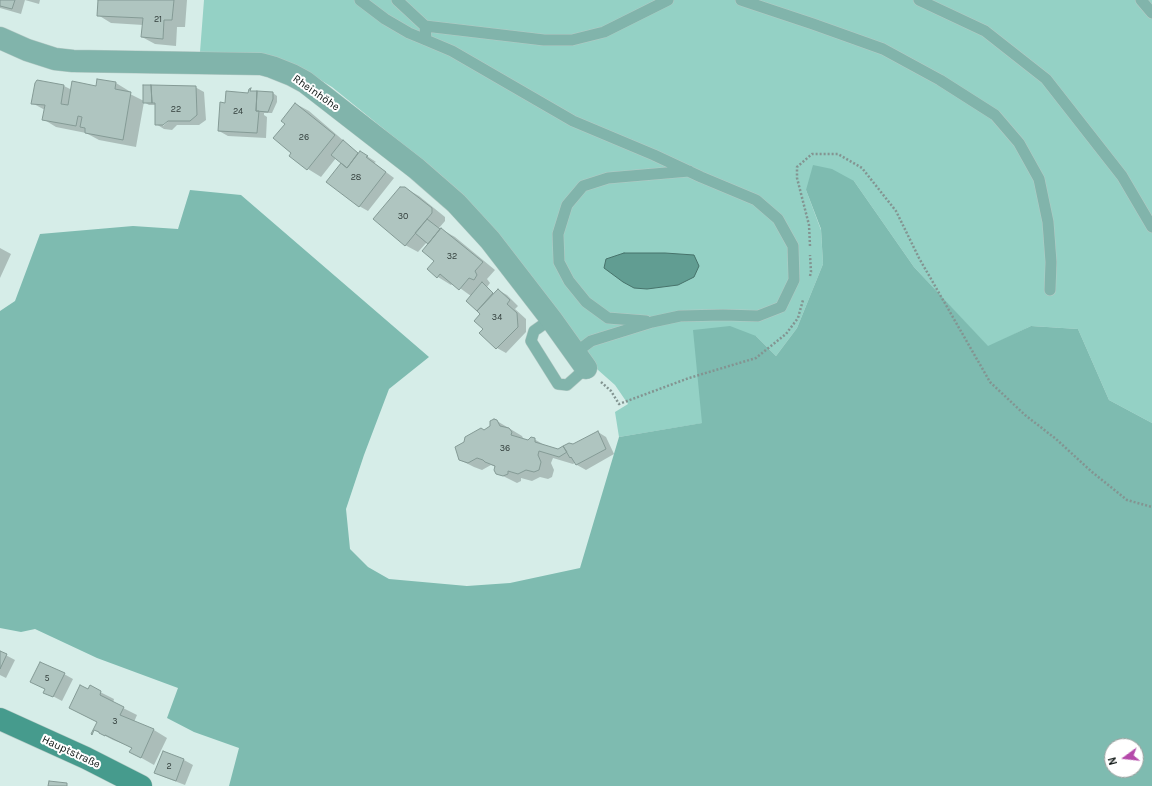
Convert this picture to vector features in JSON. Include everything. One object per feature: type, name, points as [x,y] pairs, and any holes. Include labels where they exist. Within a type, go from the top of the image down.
[{"type":"street","name":"Rheinhöhe","points":[[0,38],[27,50],[55,59],[139,63],[261,64],[292,75],[305,82],[422,173],[456,203],[490,240],[551,318],[580,360]]},
{"type":"street","name":"Hauptstraße","points":[[0,719],[86,758],[141,786]]},
{"type":"lane","points":[[360,0],[385,19],[426,40],[452,51],[573,121],[756,200],[778,219],[793,246],[794,280],[781,307],[758,316],[680,316],[652,322],[591,341],[567,385],[558,384],[531,341],[534,331],[551,318]]},
{"type":"lane","points":[[397,0],[425,26],[544,40],[572,40],[604,32],[668,0]]},
{"type":"lane","points":[[741,0],[813,24],[883,50],[940,80],[995,115],[1019,143],[1039,179],[1048,222],[1051,262],[1050,290]]},
{"type":"lane","points":[[919,0],[985,31],[1046,80],[1122,176],[1152,227]]},
{"type":"lane","points":[[1141,0],[1152,13]]},
{"type":"lane","points":[[425,26],[426,40]]},
{"type":"lane","points":[[652,322],[608,318],[586,302],[569,281],[559,262],[558,234],[567,205],[583,186],[608,178],[690,171]]},
{"type":"path","points":[[838,154],[862,168],[896,211],[919,258],[990,382],[1025,415],[1056,439],[1092,472],[1127,500],[1152,507]]},
{"type":"shaded area","points":[[204,0],[1152,0],[1152,423],[1109,400],[1078,329],[1031,326],[988,347],[914,267],[854,181],[806,190],[821,230],[823,264],[797,328],[776,356],[756,336],[703,423],[619,437],[615,412],[628,404],[615,385],[589,362],[504,243],[443,177],[332,87],[314,76],[264,54],[200,52]]},
{"type":"shaded area","points":[[813,165],[832,169],[854,181],[914,267],[988,346],[1031,326],[1078,329],[1109,400],[1152,423],[1152,786],[229,786],[239,748],[194,732],[167,718],[178,688],[97,658],[35,629],[21,632],[0,628],[0,311],[15,301],[40,234],[133,226],[178,229],[190,190],[241,195],[429,357],[389,389],[364,455],[346,509],[350,549],[368,567],[389,579],[467,586],[510,583],[580,568],[619,437],[702,423],[693,330],[730,326],[756,336],[776,356],[797,328],[823,264],[821,229],[806,190]]},
{"type":"shaded area","points":[[624,253],[694,255],[699,266],[694,277],[678,285],[647,289],[634,288],[604,268],[606,259]]},
{"type":"building","points":[[0,0],[15,0],[12,9],[0,6]]},
{"type":"building","points":[[98,0],[174,0],[172,20],[164,20],[163,39],[141,37],[143,18],[97,16]]},
{"type":"building","points":[[97,79],[116,82],[115,89],[131,92],[123,140],[85,133],[85,128],[80,127],[82,117],[78,116],[76,126],[42,120],[45,105],[31,104],[35,83],[37,80],[64,85],[61,104],[68,105],[72,81],[96,86]]},
{"type":"building","points":[[143,85],[151,85],[152,103],[143,103]]},
{"type":"building","points":[[151,85],[196,86],[197,115],[190,121],[168,121],[163,125],[155,125],[155,103],[152,103]]},
{"type":"building","points":[[251,88],[250,91],[257,91],[256,111],[259,111],[257,133],[218,131],[220,102],[225,103],[226,91],[248,93],[249,89]]},
{"type":"building","points":[[257,91],[273,92],[273,99],[268,112],[256,111]]},
{"type":"building","points":[[295,103],[335,135],[307,170],[289,156],[291,153],[273,138],[285,124],[281,121]]},
{"type":"building","points":[[343,140],[358,153],[347,168],[331,155]]},
{"type":"building","points":[[360,151],[386,172],[359,207],[326,182],[341,163],[347,168]]},
{"type":"building","points":[[400,187],[405,187],[432,208],[432,213],[405,246],[373,219]]},
{"type":"building","points":[[427,219],[440,229],[428,244],[415,233]]},
{"type":"building","points":[[441,228],[483,262],[475,271],[477,275],[474,280],[469,278],[459,290],[440,274],[437,278],[427,269],[434,261],[422,251]]},
{"type":"building","points":[[482,282],[493,293],[477,311],[466,301]]},
{"type":"building","points":[[498,289],[510,300],[507,304],[517,313],[518,327],[496,349],[479,333],[483,329],[474,321],[480,314],[477,311]]},
{"type":"building","points":[[494,419],[497,420],[500,426],[509,428],[512,432],[511,435],[528,440],[531,437],[535,438],[535,442],[558,449],[563,446],[567,452],[559,457],[539,451],[538,455],[541,462],[539,470],[534,472],[526,470],[518,474],[508,471],[508,474],[503,476],[496,474],[494,470],[495,466],[483,460],[477,458],[468,463],[459,460],[455,447],[464,442],[465,437],[481,428],[484,430],[490,426],[490,421]]},
{"type":"building","points":[[598,431],[606,449],[576,465],[563,446],[569,443],[573,444]]},
{"type":"building","points":[[0,651],[7,654],[0,669]]},
{"type":"building","points":[[40,662],[65,673],[53,697],[43,693],[45,689],[30,682]]},
{"type":"building","points":[[80,685],[88,689],[90,685],[101,691],[100,695],[124,707],[120,715],[154,729],[141,758],[129,752],[132,748],[99,732],[94,730],[92,735],[91,734],[97,722],[69,708]]},
{"type":"building","points":[[163,751],[184,759],[176,781],[154,773]]},
{"type":"building","points":[[49,781],[67,783],[67,786],[48,786]]}]
